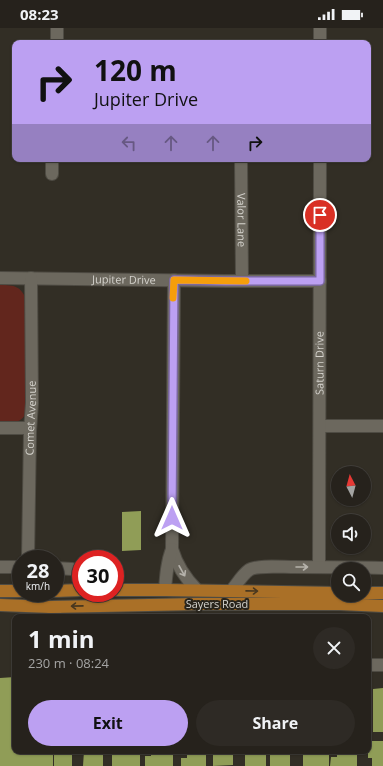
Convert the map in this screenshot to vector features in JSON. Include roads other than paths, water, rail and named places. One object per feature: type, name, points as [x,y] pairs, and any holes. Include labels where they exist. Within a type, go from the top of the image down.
[{"type":"main road","name":"Sayers Road","points":[[124,590],[331,593]]},
{"type":"main road","points":[[165,590],[165,604]]},
{"type":"main road","points":[[0,591],[12,591]]},
{"type":"main road","points":[[371,593],[383,593]]},
{"type":"main road","name":"Sayers Road","points":[[0,605],[54,612],[165,604],[340,604],[383,606]]},
{"type":"street","points":[[57,28],[57,40]]},
{"type":"street","points":[[320,28],[320,40]]},
{"type":"street","points":[[52,162],[52,174]]},
{"type":"street","name":"Valor Lane","points":[[241,162],[242,281]]},
{"type":"street","name":"Saturn Drive","points":[[319,567],[320,162]]},
{"type":"street","name":"Jupiter Drive","points":[[0,278],[320,281]]},
{"type":"street","name":"Comet Avenue","points":[[28,550],[30,428],[32,403],[31,278]]},
{"type":"street","points":[[165,590],[166,575],[172,549],[174,280]]},
{"type":"street","points":[[320,426],[383,426]]},
{"type":"street","points":[[0,428],[30,428]]},
{"type":"street","points":[[172,549],[182,573],[197,590]]},
{"type":"street","points":[[0,567],[12,567]]},
{"type":"street","name":"Sayers Road","points":[[232,591],[250,569],[255,568],[383,568]]},
{"type":"street","points":[[371,665],[383,665]]}]
